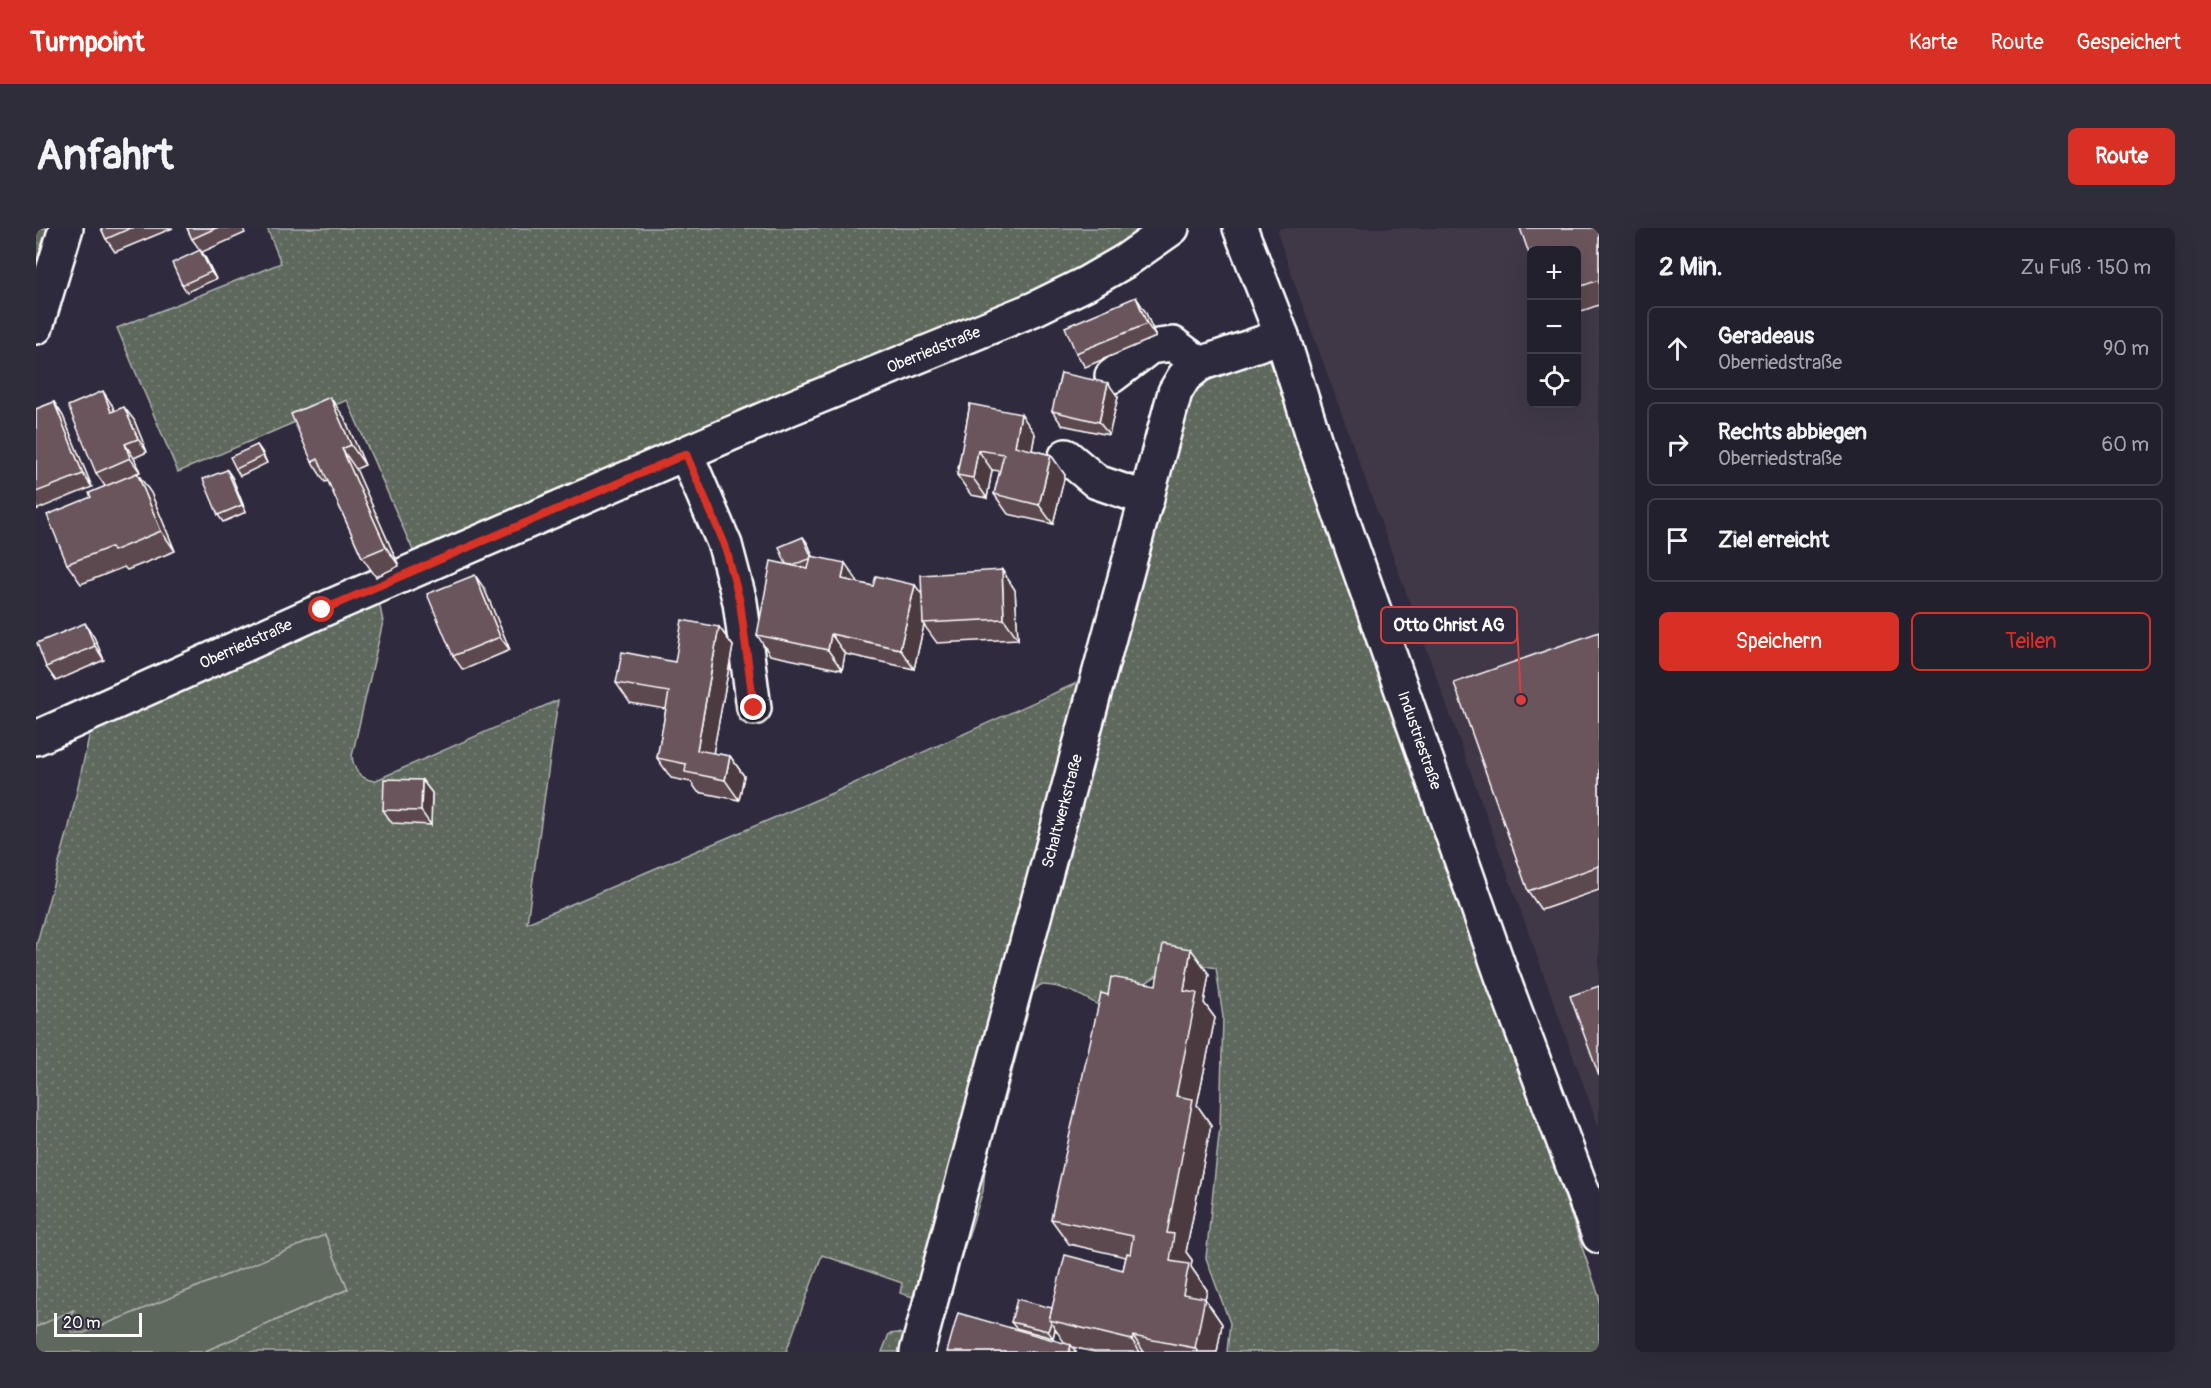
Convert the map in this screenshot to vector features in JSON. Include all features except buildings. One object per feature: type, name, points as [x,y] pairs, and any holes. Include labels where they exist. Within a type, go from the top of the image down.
[{"type":"street","points":[[36,327],[66,228]]},
{"type":"street","name":"Oberriedstraße","points":[[36,738],[322,610],[788,409],[1034,309],[1125,261],[1172,228]]},
{"type":"street","name":"Industriestraße","points":[[1243,236],[1282,336],[1320,456],[1486,931],[1599,1236]]},
{"type":"street","name":"Schaltwerkstraße","points":[[917,1352],[1175,392],[1184,377],[1200,364],[1282,336]]},
{"type":"street","points":[[1112,376],[1150,347],[1173,344],[1200,364]]},
{"type":"street","points":[[686,454],[725,545],[740,602],[754,708]]},
{"type":"street","points":[[1066,456],[1097,482],[1147,499]]},
{"type":"shaded area","points":[[1279,228],[1599,228],[1599,1128],[1278,235]]},
{"type":"green space","points":[[36,228],[56,228],[36,295]]},
{"type":"green space","points":[[267,228],[1149,228],[1069,280],[418,562],[347,400],[178,472],[117,328],[281,263]]},
{"type":"green space","points":[[1268,356],[1435,838],[1599,1296],[1599,1352],[1227,1352],[1230,1323],[1206,1258],[1220,1126],[1223,1017],[1216,968],[1179,961],[1127,995],[1113,1013],[1078,994],[1059,987],[1040,985],[1033,992],[1003,1106],[986,1157],[983,1191],[945,1307],[900,1293],[902,1283],[822,1255],[786,1352],[203,1352],[348,1289],[325,1235],[84,1333],[73,1333],[67,1322],[73,1311],[36,1327],[36,946],[69,827],[92,723],[378,596],[383,622],[352,756],[354,766],[361,776],[374,781],[558,700],[527,923],[837,791],[1110,668],[1182,401],[1206,377]]},
{"type":"green space","points":[[325,1235],[348,1289],[203,1352],[36,1352],[36,1327],[73,1310],[67,1322],[73,1333],[84,1333]]},
{"type":"green space","points":[[898,1333],[929,1344],[927,1352],[882,1352],[889,1334]]},
{"type":"place","name":"Otto Christ AG","points":[[1521,700]]},
{"type":"route","points":[[322,610],[686,454],[725,545],[740,602],[754,708]]}]
